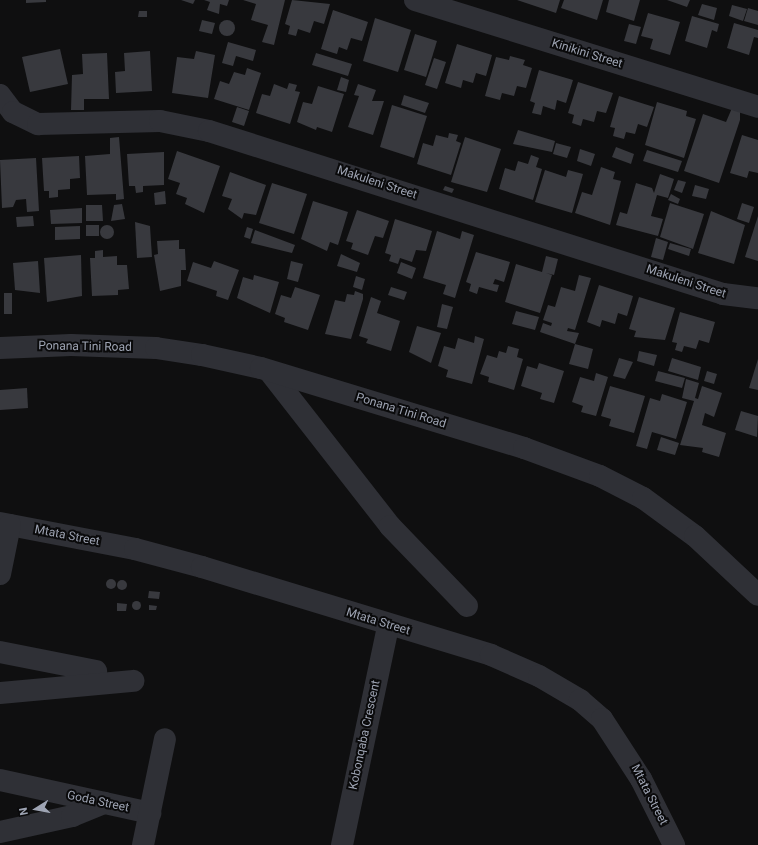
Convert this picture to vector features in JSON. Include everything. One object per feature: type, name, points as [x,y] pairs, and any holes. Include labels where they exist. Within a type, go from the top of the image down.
[{"type":"street","name":"Kinikini Street","points":[[415,0],[758,107]]},
{"type":"street","name":"Makuleni Street","points":[[0,95],[13,112],[38,124],[160,121],[209,131],[723,294],[758,298]]},
{"type":"street","name":"Ponana Tini Road","points":[[0,348],[71,345],[156,348],[269,371],[524,448],[600,476],[643,498],[695,536],[758,595]]},
{"type":"street","points":[[269,371],[390,526],[467,606]]},
{"type":"street","points":[[0,574],[5,524]]},
{"type":"street","name":"Mtata Street","points":[[5,524],[187,563],[388,626],[491,655],[539,676],[580,700],[618,739],[674,845]]},
{"type":"street","name":"Kobonqaba Crescent","points":[[342,845],[388,626]]},
{"type":"street","points":[[0,652],[96,671]]},
{"type":"street","points":[[0,693],[134,681]]},
{"type":"street","points":[[144,845],[165,739]]},
{"type":"street","name":"Goda Street","points":[[0,780],[150,813]]},
{"type":"street","points":[[3,832],[72,816],[104,803]]},
{"type":"building","points":[[26,0],[46,0],[46,2],[26,3]]},
{"type":"building","points":[[181,0],[195,0],[193,4]]},
{"type":"building","points":[[204,0],[229,0],[227,6],[220,4],[219,14],[207,10],[210,2]]},
{"type":"building","points":[[243,0],[285,0],[274,45],[262,42],[268,25],[251,20],[256,4]]},
{"type":"building","points":[[292,0],[330,4],[324,24],[314,21],[310,33],[298,29],[296,36],[288,34],[290,26],[285,24]]},
{"type":"building","points":[[517,0],[560,0],[556,13]]},
{"type":"building","points":[[564,0],[603,0],[597,20],[561,8]]},
{"type":"building","points":[[609,0],[640,0],[634,21],[606,12]]},
{"type":"building","points":[[667,0],[690,0],[687,7]]},
{"type":"building","points":[[702,4],[717,8],[714,20],[698,15]]},
{"type":"building","points":[[732,5],[747,9],[743,21],[729,16]]},
{"type":"building","points":[[748,8],[758,11],[758,25],[744,21]]},
{"type":"building","points":[[333,10],[368,22],[362,41],[351,38],[347,50],[339,47],[337,54],[321,49]]},
{"type":"building","points":[[139,11],[147,11],[147,17],[138,17]]},
{"type":"building","points":[[648,13],[680,22],[670,55],[650,49],[653,39],[641,36]]},
{"type":"building","points":[[692,16],[719,24],[717,32],[712,30],[707,48],[685,41]]},
{"type":"building","points":[[375,18],[411,30],[398,72],[363,61]]},
{"type":"building","points":[[202,20],[215,23],[212,34],[199,31]]},
{"type":"building","points":[[224,20],[230,20],[235,25],[233,34],[230,36],[224,36],[219,31],[219,25]]},
{"type":"building","points":[[734,23],[758,30],[758,38],[754,37],[749,55],[727,48]]},
{"type":"building","points":[[629,24],[641,27],[636,44],[624,41]]},
{"type":"building","points":[[415,34],[437,41],[426,77],[404,70]]},
{"type":"building","points":[[228,42],[256,50],[253,61],[236,56],[233,66],[222,63]]},
{"type":"building","points":[[457,44],[492,55],[486,76],[476,73],[473,83],[463,80],[461,88],[445,83]]},
{"type":"building","points":[[60,49],[68,84],[30,92],[22,57]]},
{"type":"building","points":[[150,51],[152,91],[116,93],[115,72],[125,71],[124,53]]},
{"type":"building","points":[[196,51],[215,55],[208,98],[172,93],[177,57],[194,59]]},
{"type":"building","points":[[107,53],[109,99],[84,99],[84,110],[71,110],[72,75],[83,74],[82,54]]},
{"type":"building","points":[[316,53],[352,64],[348,76],[312,65]]},
{"type":"building","points":[[510,56],[525,60],[523,65],[532,68],[526,88],[517,86],[514,96],[502,93],[500,100],[485,96],[496,57],[509,60]]},
{"type":"building","points":[[434,58],[446,62],[437,89],[425,85]]},
{"type":"building","points":[[247,68],[261,73],[249,110],[214,99],[220,81],[229,84],[234,72],[245,75]]},
{"type":"building","points":[[539,70],[573,80],[566,103],[557,100],[555,110],[543,106],[541,115],[532,113],[535,103],[530,101]]},
{"type":"building","points":[[341,77],[349,80],[346,92],[337,90]]},
{"type":"building","points":[[578,82],[613,93],[606,113],[597,111],[594,122],[583,119],[581,126],[572,123],[574,115],[568,113]]},
{"type":"building","points":[[289,83],[297,85],[295,91],[300,92],[290,124],[256,113],[262,94],[270,96],[274,84],[287,89]]},
{"type":"building","points":[[358,84],[376,90],[372,101],[384,101],[373,135],[348,127],[359,96],[354,95]]},
{"type":"building","points":[[318,86],[344,94],[332,132],[317,127],[316,130],[297,122],[303,102],[312,104]]},
{"type":"building","points":[[404,95],[429,103],[425,113],[401,105]]},
{"type":"building","points":[[619,96],[654,107],[647,127],[638,124],[635,134],[626,132],[624,139],[613,136],[615,128],[610,127]]},
{"type":"building","points":[[657,102],[687,111],[686,116],[696,119],[684,158],[645,145]]},
{"type":"building","points":[[392,105],[427,116],[414,158],[380,147]]},
{"type":"building","points":[[237,107],[249,111],[244,126],[232,122]]},
{"type":"building","points":[[732,108],[740,111],[740,120],[719,183],[684,171],[703,114],[726,122]]},
{"type":"building","points":[[518,130],[555,141],[552,152],[513,144]]},
{"type":"building","points":[[449,133],[458,135],[456,141],[461,143],[451,175],[417,164],[423,143],[433,146],[436,135],[448,138]]},
{"type":"building","points":[[742,135],[758,140],[758,173],[749,171],[747,178],[730,173]]},
{"type":"building","points":[[119,137],[124,199],[116,200],[116,194],[87,195],[85,156],[110,154],[110,138]]},
{"type":"building","points":[[465,137],[501,149],[487,192],[451,182]]},
{"type":"building","points":[[556,143],[571,147],[567,158],[553,154]]},
{"type":"building","points":[[616,147],[634,154],[631,164],[612,157]]},
{"type":"building","points":[[580,149],[595,154],[591,166],[577,161]]},
{"type":"building","points":[[647,150],[682,161],[678,172],[643,161]]},
{"type":"building","points":[[177,151],[220,166],[204,213],[185,204],[187,198],[176,194],[180,183],[168,179]]},
{"type":"building","points":[[164,152],[164,185],[143,186],[143,192],[136,193],[135,186],[129,186],[127,154]]},
{"type":"building","points":[[531,155],[539,158],[536,167],[542,169],[533,200],[499,189],[505,168],[515,171],[518,161],[528,164]]},
{"type":"building","points":[[79,156],[80,178],[70,179],[70,189],[58,190],[58,197],[49,198],[49,191],[44,191],[42,158]]},
{"type":"building","points":[[36,158],[39,211],[27,212],[26,199],[16,200],[13,207],[2,208],[0,160]]},
{"type":"building","points":[[601,167],[615,172],[613,179],[621,181],[610,225],[575,213],[582,192],[592,195]]},
{"type":"building","points":[[545,170],[566,177],[568,170],[583,174],[572,213],[535,202]]},
{"type":"building","points":[[230,172],[266,185],[256,215],[244,213],[242,219],[228,209],[232,199],[222,196]]},
{"type":"building","points":[[660,174],[674,179],[668,198],[657,195],[651,216],[663,219],[658,236],[616,225],[620,212],[627,214],[636,183],[652,188],[654,193]]},
{"type":"building","points":[[678,180],[686,182],[682,193],[674,190]]},
{"type":"building","points":[[272,183],[307,194],[294,234],[259,223]]},
{"type":"building","points":[[695,185],[709,189],[706,199],[692,196]]},
{"type":"building","points":[[445,186],[454,189],[452,193],[443,190]]},
{"type":"building","points":[[165,191],[166,204],[155,205],[154,193]]},
{"type":"building","points":[[671,194],[680,199],[678,204],[668,200]]},
{"type":"building","points":[[313,201],[348,212],[338,245],[330,242],[327,251],[301,239]]},
{"type":"building","points":[[670,203],[704,214],[693,249],[660,237]]},
{"type":"building","points":[[742,203],[754,207],[749,223],[737,219]]},
{"type":"building","points":[[122,204],[125,219],[111,221],[114,205]]},
{"type":"building","points":[[86,205],[102,205],[103,221],[86,221]]},
{"type":"building","points":[[82,208],[82,223],[51,224],[50,210]]},
{"type":"building","points":[[357,210],[389,221],[383,238],[375,236],[368,255],[351,249],[353,243],[346,241]]},
{"type":"building","points":[[711,211],[745,225],[734,264],[698,253]]},
{"type":"building","points":[[33,216],[34,226],[17,227],[16,217]]},
{"type":"building","points":[[758,216],[758,261],[745,257]]},
{"type":"building","points":[[395,219],[432,231],[426,251],[416,250],[412,262],[400,258],[398,264],[389,261],[391,255],[385,253]]},
{"type":"building","points":[[135,222],[150,226],[152,257],[137,258]]},
{"type":"building","points":[[86,225],[99,225],[99,236],[86,236]]},
{"type":"building","points":[[104,225],[110,225],[114,229],[114,235],[110,239],[104,239],[100,235],[100,229]]},
{"type":"building","points":[[80,226],[80,239],[55,240],[55,227]]},
{"type":"building","points":[[247,227],[253,229],[250,239],[244,237]]},
{"type":"building","points":[[255,230],[295,245],[292,253],[251,243]]},
{"type":"building","points":[[437,231],[460,239],[462,231],[474,235],[455,298],[443,294],[446,285],[423,278]]},
{"type":"building","points":[[656,238],[668,242],[663,260],[651,257]]},
{"type":"building","points":[[179,240],[179,249],[185,249],[186,270],[181,270],[181,286],[160,291],[154,255],[158,254],[157,241]]},
{"type":"building","points":[[670,243],[691,249],[689,256],[668,249]]},
{"type":"building","points":[[103,250],[103,257],[117,256],[117,265],[127,265],[129,289],[118,290],[118,295],[92,296],[90,258],[95,258],[95,251]]},
{"type":"building","points":[[476,252],[510,262],[504,282],[495,279],[493,284],[499,285],[497,292],[479,287],[477,294],[469,291],[471,284],[466,282]]},
{"type":"building","points":[[341,254],[360,263],[357,272],[337,266]]},
{"type":"building","points":[[81,255],[82,296],[47,302],[44,258]]},
{"type":"building","points":[[546,256],[558,259],[554,275],[546,273],[552,275],[540,313],[505,302],[516,264],[542,272]]},
{"type":"building","points":[[38,261],[40,293],[15,290],[13,263]]},
{"type":"building","points":[[214,261],[239,270],[228,300],[216,296],[217,291],[187,281],[193,262],[211,268]]},
{"type":"building","points":[[291,261],[303,264],[298,282],[287,279]]},
{"type":"building","points":[[401,262],[416,268],[412,279],[397,273]]},
{"type":"building","points":[[254,275],[279,282],[270,313],[237,298],[243,277],[253,280]]},
{"type":"building","points":[[579,275],[591,278],[575,330],[568,328],[567,331],[579,333],[575,344],[540,332],[543,323],[551,326],[552,323],[543,320],[548,305],[555,307],[561,287],[575,291]]},
{"type":"building","points":[[356,276],[365,279],[362,290],[353,287]]},
{"type":"building","points":[[599,285],[633,296],[627,316],[618,313],[615,324],[602,320],[600,327],[587,322]]},
{"type":"building","points":[[295,287],[320,295],[308,330],[284,322],[285,318],[275,314],[281,295],[291,298]]},
{"type":"building","points":[[391,287],[407,292],[404,300],[388,295]]},
{"type":"building","points":[[355,291],[363,294],[363,299],[351,339],[325,334],[335,300],[345,302],[347,294],[354,295]]},
{"type":"building","points":[[4,293],[12,293],[12,314],[4,314]]},
{"type":"building","points":[[371,297],[381,301],[377,313],[400,321],[391,351],[366,343],[368,339],[359,336]]},
{"type":"building","points":[[639,297],[675,308],[665,340],[634,337],[636,331],[629,329]]},
{"type":"building","points":[[442,304],[453,307],[447,329],[437,327]]},
{"type":"building","points":[[516,311],[539,317],[535,330],[512,324]]},
{"type":"building","points":[[680,312],[715,322],[709,343],[699,340],[696,349],[684,346],[682,352],[675,350],[677,343],[672,342]]},
{"type":"building","points":[[417,326],[441,333],[431,363],[409,352]]},
{"type":"building","points":[[475,336],[484,339],[472,384],[446,377],[448,370],[438,366],[444,346],[455,349],[458,338],[474,343]]},
{"type":"building","points":[[575,344],[593,349],[588,369],[569,364]]},
{"type":"building","points":[[508,346],[519,349],[517,357],[523,359],[514,390],[488,382],[489,377],[480,374],[487,355],[497,358],[499,351],[506,353]]},
{"type":"building","points":[[639,351],[657,355],[654,366],[637,361]]},
{"type":"building","points":[[619,358],[633,362],[625,379],[613,376]]},
{"type":"building","points":[[672,358],[701,367],[698,380],[668,371]]},
{"type":"building","points":[[758,359],[758,390],[749,388]]},
{"type":"building","points":[[539,363],[564,371],[554,403],[540,399],[542,393],[521,386],[527,366],[537,369]]},
{"type":"building","points":[[658,371],[685,378],[682,388],[655,381]]},
{"type":"building","points":[[707,371],[717,374],[714,384],[704,381]]},
{"type":"building","points":[[596,373],[608,377],[596,416],[581,412],[583,406],[572,402],[580,377],[594,381]]},
{"type":"building","points":[[686,379],[699,383],[695,398],[698,399],[702,386],[722,393],[714,417],[705,413],[702,425],[726,433],[719,457],[702,452],[703,448],[680,445],[694,401],[682,398]]},
{"type":"building","points":[[610,386],[645,396],[634,433],[609,426],[611,419],[601,416]]},
{"type":"building","points":[[27,388],[28,408],[0,410],[0,390]]},
{"type":"building","points":[[662,394],[687,402],[676,439],[652,432],[647,449],[636,446],[650,398],[660,401]]},
{"type":"building","points":[[741,411],[758,416],[757,437],[735,430]]},
{"type":"building","points":[[661,437],[679,443],[675,455],[657,450]]},
{"type":"building","points":[[109,579],[113,579],[115,580],[115,588],[109,589],[106,586],[106,582]]},
{"type":"building","points":[[120,580],[124,580],[126,581],[126,589],[120,590],[117,587],[117,583]]},
{"type":"building","points":[[149,591],[160,592],[159,599],[148,598]]},
{"type":"building","points":[[136,600],[141,605],[136,610],[131,605]]},
{"type":"building","points":[[117,603],[127,604],[126,611],[117,611]]},
{"type":"building","points":[[149,605],[157,606],[156,610],[149,610]]}]
